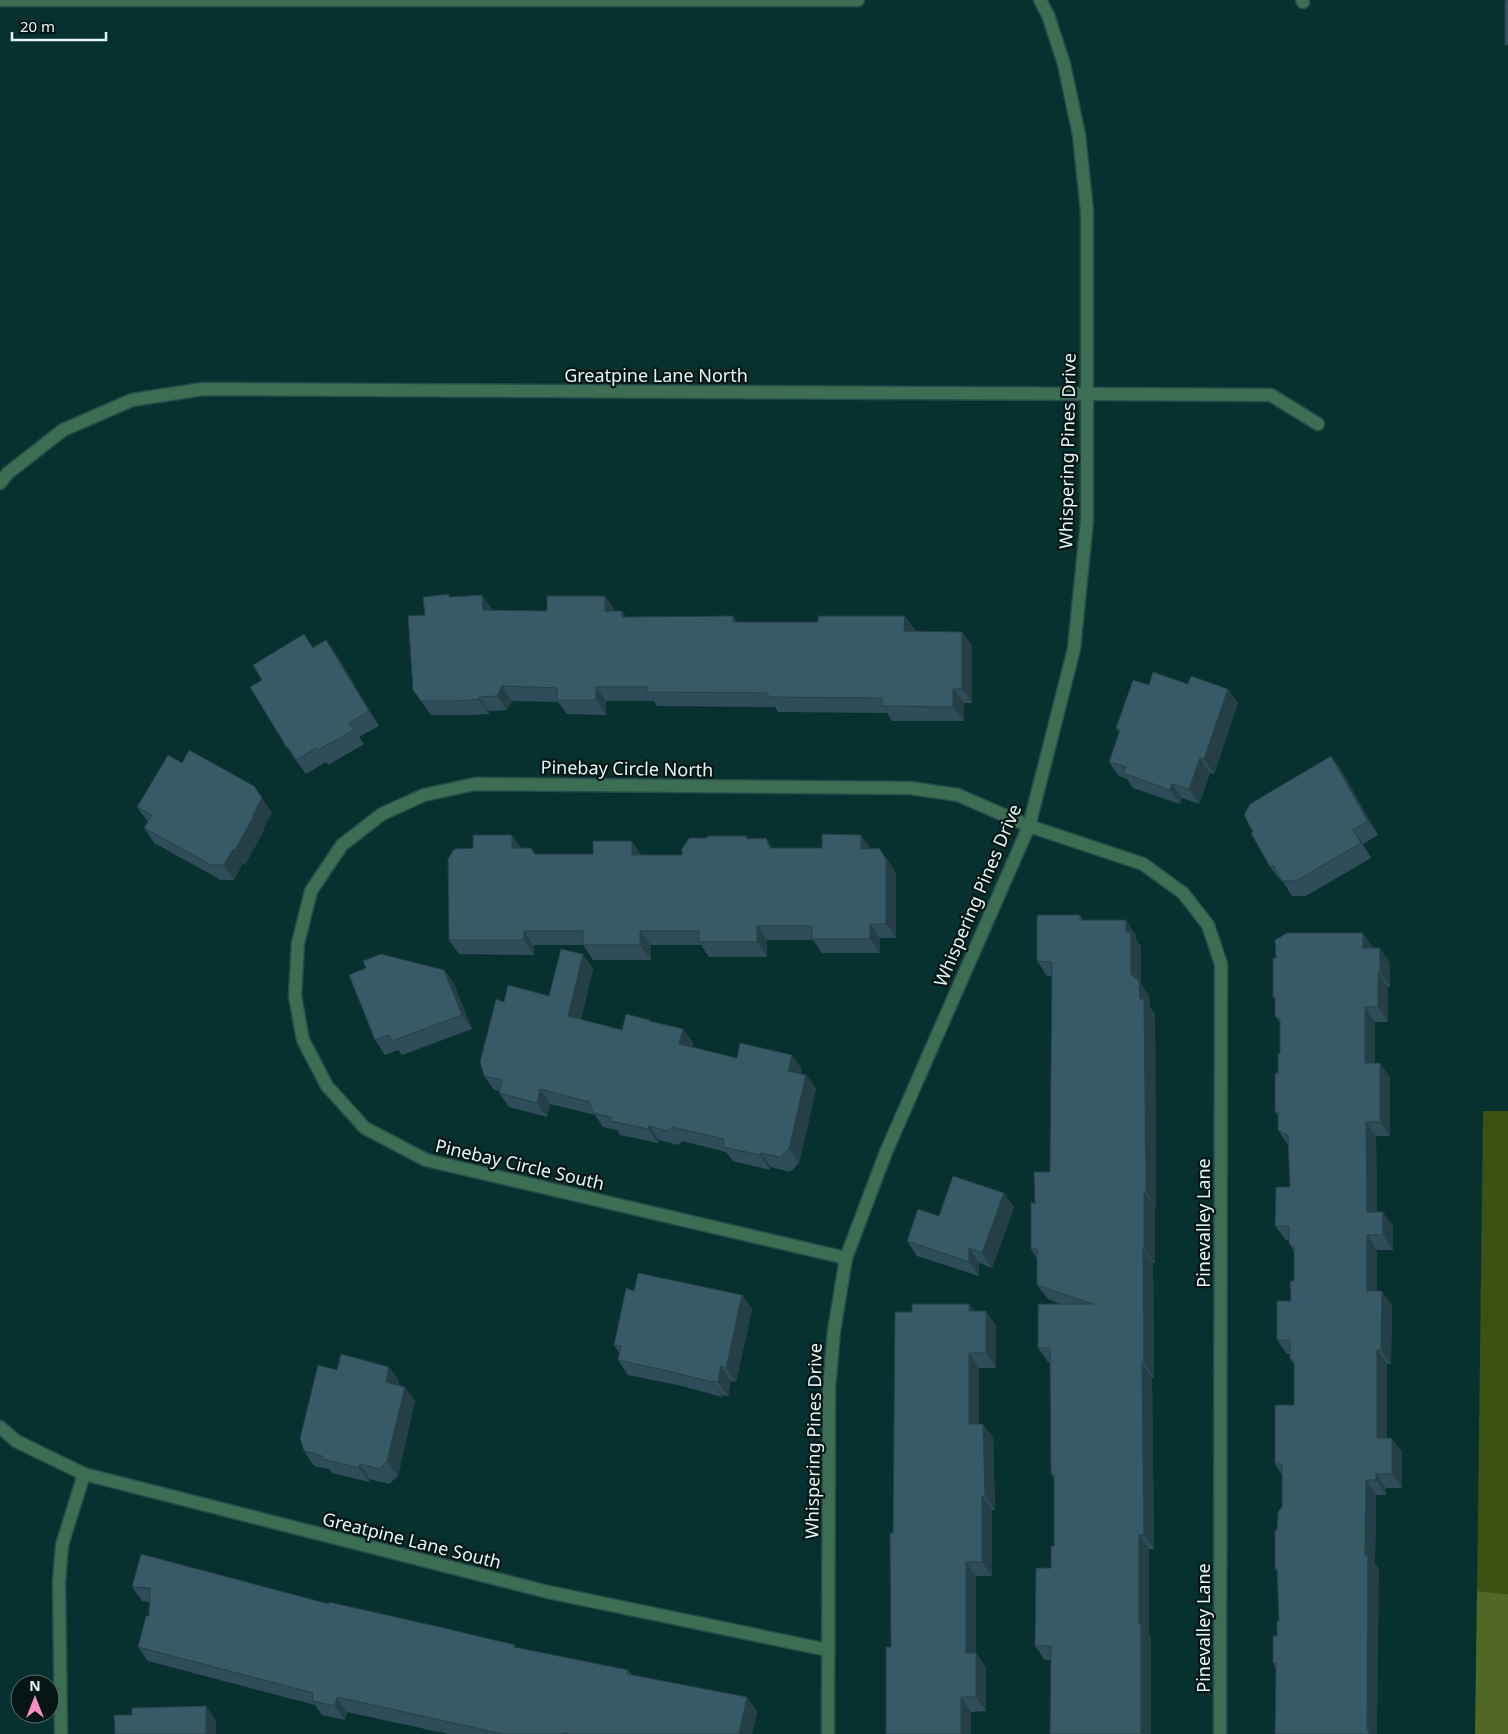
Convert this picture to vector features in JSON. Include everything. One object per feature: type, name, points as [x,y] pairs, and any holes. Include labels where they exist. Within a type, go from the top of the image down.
[{"type":"street","points":[[0,0],[858,0]]},
{"type":"street","name":"Whispering Pines Drive","points":[[828,1734],[829,1388],[834,1332],[846,1258],[886,1152],[1028,826],[1074,649],[1087,520],[1087,211],[1080,145],[1064,64],[1048,15],[1040,0]]},
{"type":"street","name":"Greatpine Lane North","points":[[3,474],[63,430],[132,400],[203,389],[1271,395],[1318,424]]},
{"type":"street","name":"Pinebay Circle North","points":[[298,943],[311,891],[342,845],[382,814],[424,795],[475,784],[910,788],[958,796],[1028,826]]},
{"type":"street","name":"Pinevalley Lane","points":[[1028,826],[1143,864],[1183,893],[1208,925],[1221,964],[1220,1734]]},
{"type":"street","name":"Pinebay Circle South","points":[[298,943],[295,996],[303,1040],[327,1086],[365,1128],[426,1160],[846,1258]]},
{"type":"street","name":"Greatpine Lane South","points":[[0,1427],[16,1441],[84,1474],[548,1592],[828,1650]]},
{"type":"street","points":[[61,1734],[59,1582],[61,1554],[62,1545],[84,1474]]},
{"type":"green space","points":[[1483,1111],[1508,1111],[1508,1594],[1477,1591]]},
{"type":"green space","points":[[1477,1591],[1508,1594],[1508,1734],[1475,1734]]},
{"type":"building","points":[[1505,0],[1508,0],[1508,45],[1505,45]]},
{"type":"building","points":[[449,594],[449,597],[482,595],[483,610],[547,611],[547,596],[605,596],[605,611],[622,611],[622,617],[733,616],[733,622],[818,622],[818,616],[905,616],[904,631],[962,632],[962,689],[953,689],[953,707],[882,706],[882,698],[768,697],[768,693],[647,692],[647,687],[596,687],[596,700],[557,700],[557,688],[502,686],[497,696],[459,701],[421,701],[413,690],[408,616],[425,615],[423,597]]},
{"type":"building","points":[[304,634],[313,648],[326,640],[369,711],[349,723],[354,730],[296,760],[250,687],[262,680],[253,665]]},
{"type":"building","points":[[1153,672],[1188,684],[1191,676],[1228,689],[1204,759],[1200,758],[1189,789],[1172,784],[1170,790],[1123,773],[1126,767],[1109,762],[1120,730],[1116,728],[1133,680],[1149,685]]},
{"type":"building","points":[[189,750],[254,786],[262,798],[235,850],[233,849],[224,865],[211,865],[144,828],[152,815],[137,807],[168,755],[182,763]]},
{"type":"building","points":[[1331,756],[1368,821],[1353,830],[1361,843],[1296,881],[1282,881],[1273,865],[1270,867],[1251,833],[1253,832],[1244,815],[1250,804]]},
{"type":"building","points":[[822,834],[861,835],[861,849],[879,848],[886,859],[886,924],[870,924],[870,939],[812,939],[812,926],[757,926],[757,942],[699,942],[699,931],[640,931],[640,945],[583,945],[583,931],[524,931],[524,940],[449,940],[448,859],[454,849],[473,848],[473,835],[512,835],[512,848],[531,848],[535,854],[593,854],[593,841],[632,841],[632,855],[682,855],[682,849],[689,838],[747,836],[747,839],[766,838],[770,848],[822,848]]},
{"type":"building","points":[[1037,915],[1080,915],[1080,920],[1126,920],[1126,932],[1131,932],[1131,974],[1139,981],[1140,999],[1144,999],[1146,1192],[1144,1192],[1143,1249],[1144,1363],[1142,1363],[1144,1535],[1139,1535],[1141,1733],[1143,1734],[1050,1734],[1051,1646],[1035,1646],[1036,1568],[1051,1568],[1051,1546],[1054,1546],[1054,1474],[1051,1474],[1050,1348],[1038,1348],[1038,1304],[1093,1304],[1037,1285],[1037,1249],[1031,1249],[1031,1202],[1035,1204],[1034,1172],[1050,1172],[1052,962],[1037,961]]},
{"type":"building","points":[[1287,933],[1363,933],[1363,948],[1380,948],[1378,1007],[1365,1007],[1365,1063],[1380,1063],[1380,1122],[1366,1122],[1367,1212],[1383,1212],[1383,1235],[1367,1235],[1367,1291],[1382,1291],[1381,1350],[1377,1350],[1377,1438],[1392,1438],[1392,1474],[1376,1474],[1376,1480],[1366,1480],[1365,1555],[1368,1555],[1367,1730],[1369,1730],[1369,1734],[1275,1734],[1276,1663],[1273,1663],[1273,1636],[1277,1636],[1277,1621],[1279,1621],[1277,1569],[1275,1569],[1275,1530],[1277,1530],[1278,1512],[1282,1507],[1282,1464],[1275,1464],[1275,1405],[1294,1405],[1294,1361],[1290,1359],[1290,1340],[1277,1340],[1277,1301],[1291,1301],[1290,1282],[1294,1280],[1294,1247],[1289,1244],[1289,1226],[1275,1226],[1276,1187],[1290,1187],[1288,1136],[1278,1130],[1278,1112],[1275,1112],[1275,1073],[1278,1073],[1278,1054],[1280,1053],[1280,1019],[1275,1016],[1275,997],[1273,997],[1273,958],[1276,958],[1275,940]]},
{"type":"building","points":[[561,949],[583,954],[568,1016],[622,1030],[626,1014],[683,1029],[679,1044],[737,1058],[740,1043],[792,1055],[788,1071],[806,1075],[789,1149],[780,1157],[761,1153],[760,1155],[723,1147],[724,1139],[672,1127],[668,1131],[649,1126],[648,1129],[610,1121],[611,1117],[593,1113],[589,1102],[540,1089],[537,1103],[499,1093],[502,1080],[484,1076],[480,1062],[496,999],[504,1002],[508,985],[549,996]]},
{"type":"building","points":[[381,954],[444,970],[462,1015],[392,1041],[389,1035],[375,1040],[349,975],[366,968],[363,961]]},
{"type":"building","points":[[953,1176],[1004,1193],[982,1253],[969,1248],[969,1262],[907,1241],[918,1209],[939,1216]]},
{"type":"building","points":[[638,1273],[742,1295],[726,1368],[721,1366],[718,1382],[618,1360],[621,1346],[614,1345],[626,1288],[634,1291]]},
{"type":"building","points":[[912,1304],[969,1304],[969,1311],[986,1311],[986,1353],[969,1353],[969,1424],[983,1424],[985,1496],[982,1496],[982,1562],[966,1562],[966,1653],[976,1653],[976,1697],[961,1697],[961,1734],[886,1734],[886,1647],[891,1647],[890,1533],[893,1533],[895,1312],[912,1312]]},
{"type":"building","points":[[341,1354],[389,1367],[386,1382],[405,1387],[387,1461],[379,1469],[360,1464],[359,1468],[322,1459],[322,1456],[304,1451],[300,1438],[318,1365],[337,1370]]},
{"type":"building","points":[[141,1554],[329,1604],[329,1602],[440,1627],[515,1645],[514,1647],[628,1670],[627,1674],[747,1697],[739,1734],[503,1734],[337,1697],[335,1706],[312,1701],[313,1693],[138,1647],[146,1616],[149,1616],[150,1588],[132,1587]]},
{"type":"building","points":[[206,1706],[206,1734],[115,1734],[114,1715],[132,1715],[132,1708]]}]
